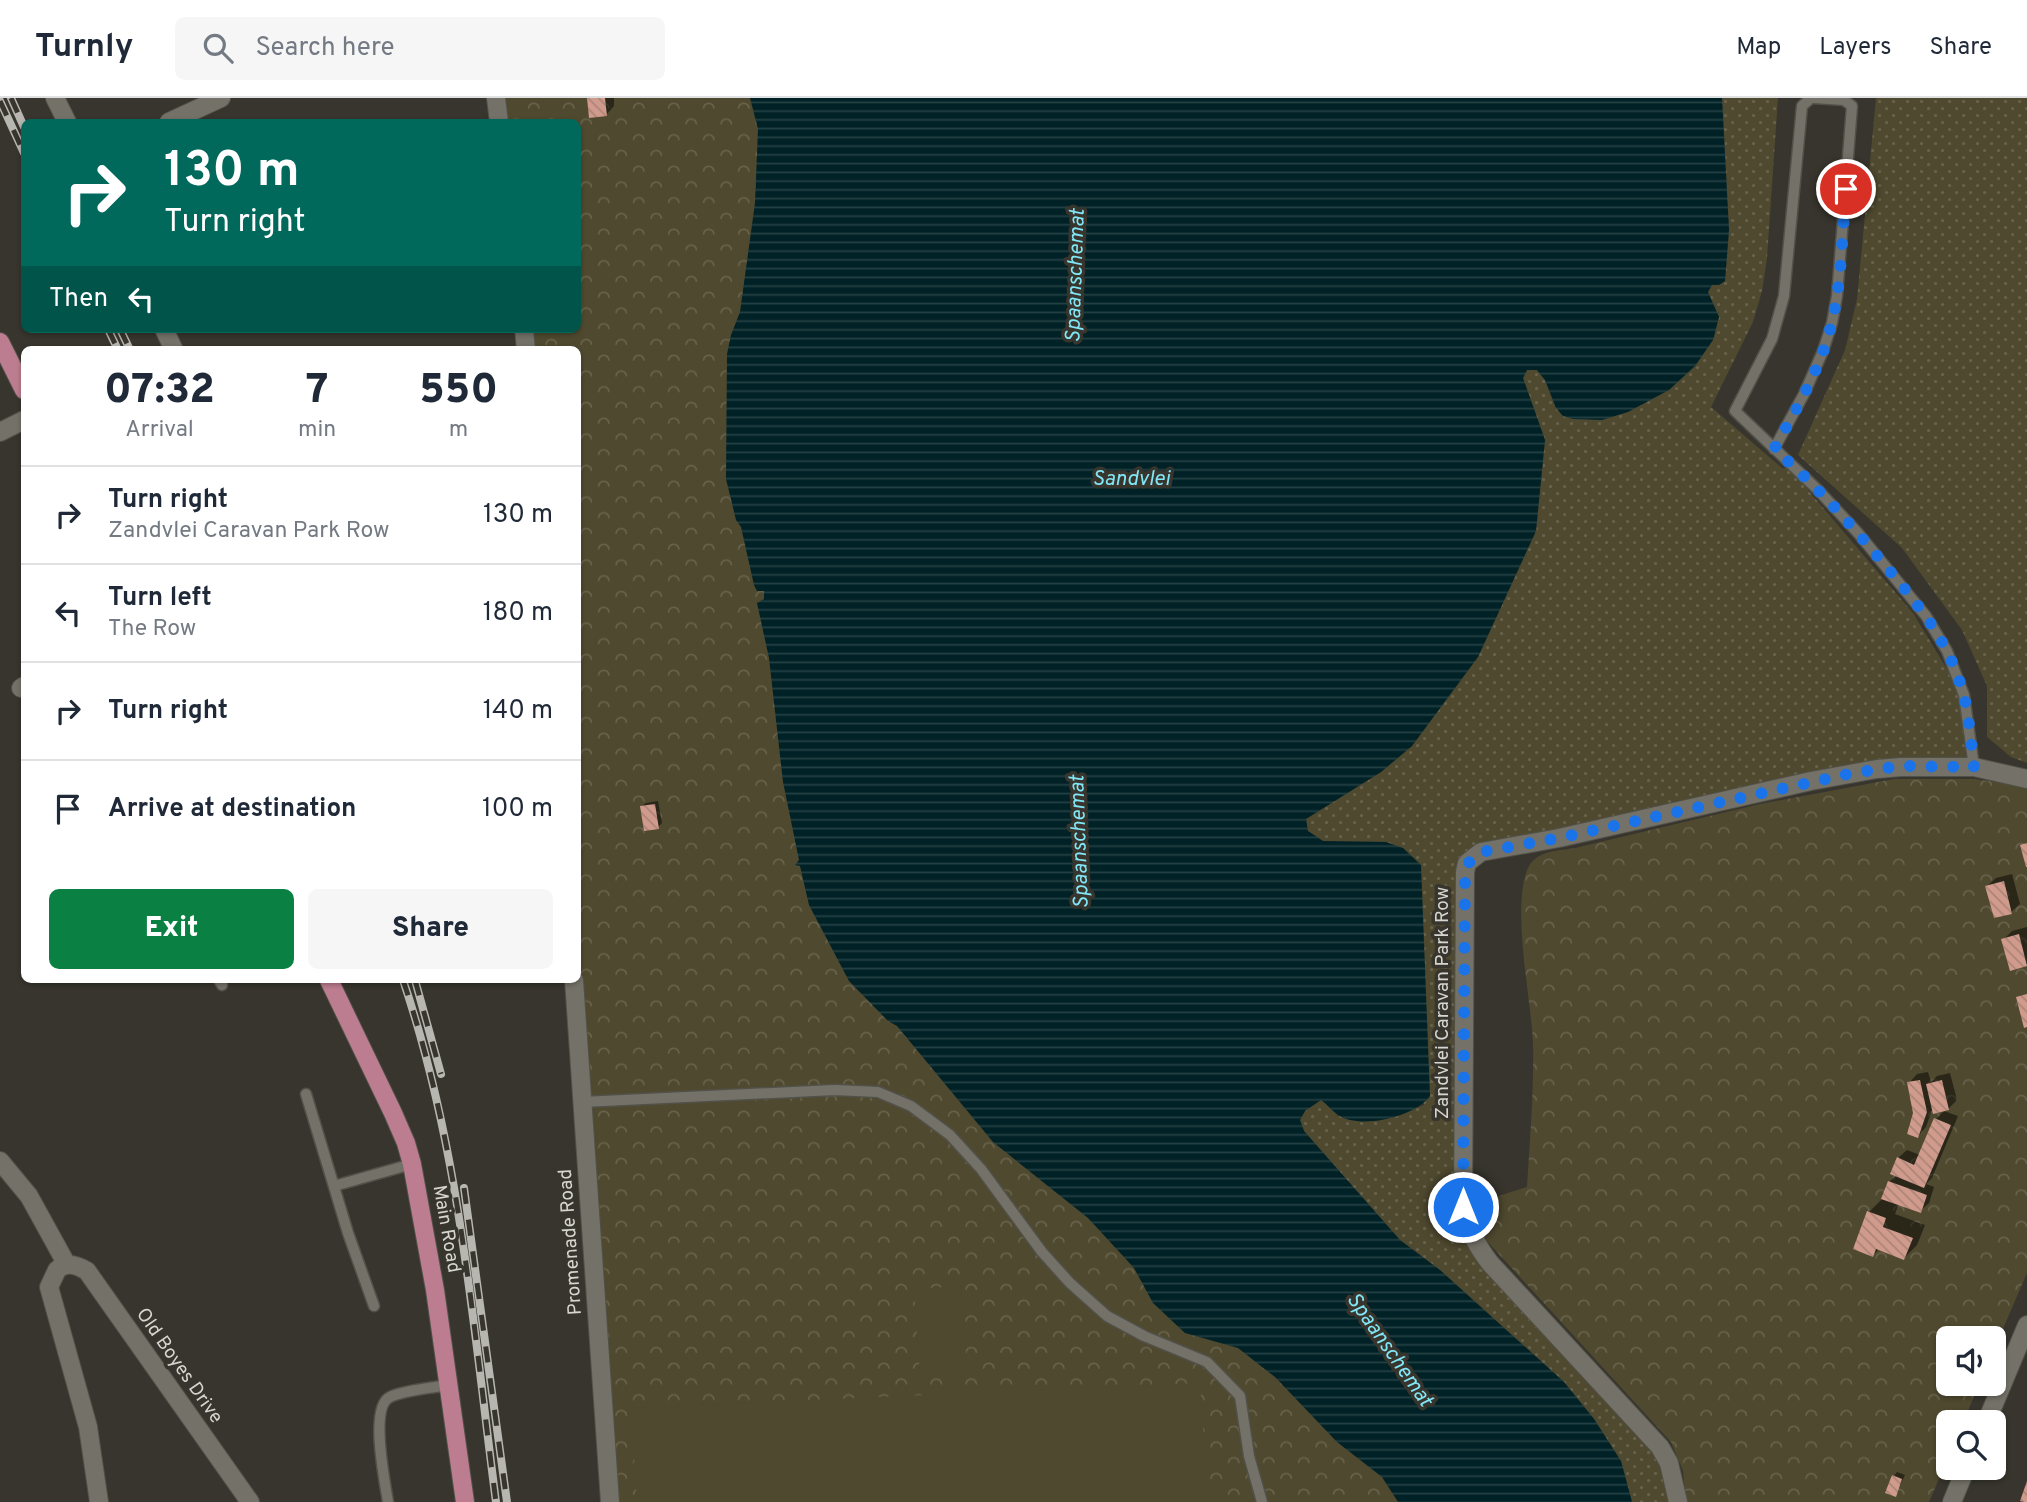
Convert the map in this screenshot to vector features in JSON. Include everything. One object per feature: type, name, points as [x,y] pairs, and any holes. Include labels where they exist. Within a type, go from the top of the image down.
[{"type":"main road","points":[[0,342],[21,384]]},
{"type":"main road","name":"Main Road","points":[[330,983],[393,1113],[412,1164],[435,1290],[465,1502]]},
{"type":"street","points":[[55,98],[66,119]]},
{"type":"street","points":[[175,119],[220,98]]},
{"type":"street","points":[[496,98],[499,119]]},
{"type":"street","points":[[0,432],[21,422]]},
{"type":"street","name":"Zandvlei Caravan Park Row","points":[[1678,1502],[1673,1476],[1660,1447],[1490,1263],[1475,1241],[1466,1219],[1463,1207],[1462,1100],[1467,863],[1481,852],[1572,835],[1853,773],[1901,766],[1974,767]]},
{"type":"street","points":[[1974,767],[2027,779]]},
{"type":"street","name":"Promenade Road","points":[[574,983],[610,1502]]},
{"type":"street","name":"Old Boyes Drive","points":[[1,1159],[29,1196],[67,1265],[87,1271],[250,1502]]},
{"type":"street","points":[[67,1265],[57,1270],[49,1287],[88,1427],[99,1502]]},
{"type":"street","points":[[1991,1410],[2027,1325]]},
{"type":"street","points":[[1952,1502],[1961,1480]]},
{"type":"lane","points":[[1774,449],[1804,394],[1823,351],[1837,296],[1852,106],[1844,100],[1812,98],[1802,106],[1784,296],[1772,339],[1735,411],[1774,449],[1786,458],[1858,533],[1926,616],[1947,651],[1964,695],[1974,767]]},
{"type":"lane","points":[[582,1102],[835,1090],[878,1092],[911,1106],[950,1135],[981,1169],[1042,1251],[1070,1283],[1107,1316],[1144,1336],[1207,1362],[1240,1396],[1249,1456],[1262,1502]]},
{"type":"lane","points":[[306,1094],[374,1306]]},
{"type":"lane","points":[[334,1186],[412,1164]]},
{"type":"lane","points":[[388,1502],[380,1431],[381,1407],[391,1396],[449,1385]]},
{"type":"green space","name":"Sandvlei","points":[[496,98],[1722,98],[1729,230],[1725,281],[1712,285],[1708,292],[1719,317],[1713,340],[1695,366],[1669,390],[1628,412],[1602,420],[1563,416],[1556,408],[1545,380],[1537,370],[1527,370],[1523,378],[1545,440],[1536,531],[1478,657],[1412,746],[1381,772],[1306,819],[1308,831],[1323,841],[1386,842],[1403,848],[1421,865],[1430,1096],[1413,1110],[1373,1121],[1348,1119],[1338,1115],[1321,1100],[1304,1111],[1300,1120],[1304,1131],[1400,1240],[1440,1270],[1564,1382],[1594,1419],[1621,1461],[1632,1502],[610,1502],[578,983],[581,983],[581,346],[526,346],[524,333],[581,333],[581,119],[499,119]]},
{"type":"green space","points":[[1722,98],[1778,98],[1767,258],[1762,291],[1753,322],[1711,407],[1782,468],[1790,469],[1913,613],[1958,687],[1967,763],[1891,764],[1473,848],[1471,1238],[1656,1442],[1676,1502],[1632,1502],[1621,1461],[1594,1419],[1564,1382],[1440,1270],[1400,1240],[1304,1131],[1300,1120],[1304,1111],[1322,1099],[1338,1116],[1387,1119],[1424,1105],[1386,842],[1323,841],[1308,831],[1306,819],[1381,772],[1412,746],[1478,657],[1536,531],[1545,440],[1523,378],[1527,370],[1537,370],[1545,380],[1556,408],[1695,366],[1713,340],[1719,317],[1708,292],[1712,285],[1725,281],[1729,230]]},
{"type":"green space","points":[[1876,98],[2027,98],[2027,763],[2011,757],[1987,737],[1987,686],[1962,630],[1902,548],[1798,455],[1845,350],[1857,299]]},
{"type":"green space","points":[[1894,779],[1974,779],[2027,786],[2027,1273],[2004,1326],[1936,1326],[1936,1396],[1974,1396],[1968,1410],[1936,1410],[1936,1480],[1938,1480],[1929,1502],[1686,1502],[1683,1471],[1671,1442],[1485,1239],[1473,1204],[1527,1187],[1533,1043],[1523,953],[1521,905],[1523,885],[1532,862],[1548,852],[1760,804]]},
{"type":"green space","points":[[961,1286],[967,1369],[920,1373],[914,1289]]},
{"type":"green space","points":[[1200,1383],[1208,1502],[637,1502],[631,1408]]},
{"type":"water","name":"Sandvlei","points":[[750,98],[1722,98],[1729,230],[1725,281],[1712,285],[1708,292],[1719,317],[1713,340],[1695,366],[1669,390],[1628,412],[1602,420],[1563,416],[1556,408],[1545,380],[1537,370],[1527,370],[1523,378],[1545,440],[1536,531],[1478,657],[1412,746],[1381,772],[1306,819],[1308,831],[1323,841],[1386,842],[1403,848],[1421,865],[1430,1096],[1412,1110],[1373,1121],[1348,1119],[1338,1115],[1321,1100],[1305,1111],[1300,1120],[1304,1131],[1400,1240],[1440,1270],[1564,1382],[1594,1419],[1621,1461],[1632,1502],[1398,1502],[1382,1477],[1337,1442],[1275,1377],[1238,1348],[1185,1333],[1153,1303],[1134,1268],[1088,1218],[993,1142],[897,1026],[888,1021],[849,981],[809,905],[800,866],[795,865],[799,860],[783,782],[769,658],[757,603],[764,599],[764,591],[757,591],[754,585],[741,527],[736,520],[726,479],[727,354],[740,312],[755,203],[758,129]]},
{"type":"building","points":[[587,98],[605,98],[607,116],[589,118]]},
{"type":"building","points":[[655,804],[659,829],[644,831],[640,806]]},
{"type":"building","points":[[2027,843],[2027,867],[2026,867],[2020,845]]},
{"type":"building","points":[[2004,881],[2012,914],[1994,918],[1985,886]]},
{"type":"building","points":[[2019,934],[2027,966],[2010,971],[2001,939]]},
{"type":"building","points":[[2027,994],[2027,1027],[2024,1028],[2016,997]]},
{"type":"building","points":[[1920,1080],[1927,1112],[1918,1138],[1907,1134],[1913,1113],[1907,1082]]},
{"type":"building","points":[[1942,1080],[1949,1110],[1933,1114],[1926,1084]]},
{"type":"building","points":[[1934,1118],[1951,1125],[1924,1188],[1890,1174],[1897,1157],[1914,1165]]},
{"type":"building","points":[[1888,1181],[1927,1195],[1921,1213],[1881,1199]]},
{"type":"building","points":[[1867,1211],[1886,1218],[1883,1227],[1913,1238],[1904,1260],[1876,1249],[1873,1257],[1853,1249]]},
{"type":"building","points":[[1892,1475],[1902,1479],[1896,1497],[1885,1493]]},
{"type":"building","points":[[2027,1481],[2027,1502],[2024,1502],[2020,1501]]},
{"type":"railway","points":[[11,98],[21,120]]},
{"type":"railway","points":[[0,101],[21,146]]},
{"type":"railway","points":[[110,333],[116,346]]},
{"type":"railway","points":[[122,333],[128,346]]},
{"type":"railway","points":[[404,983],[422,1043],[451,1173],[496,1502]]},
{"type":"railway","points":[[416,983],[441,1074]]},
{"type":"railway","points":[[464,1188],[507,1502]]},
{"type":"route","points":[[1463,1207],[1465,872],[1467,863],[1473,857],[1481,852],[1559,838],[1853,773],[1901,766],[1974,767],[1964,695],[1958,674],[1926,616],[1858,533],[1818,490],[1774,449],[1804,394],[1832,323],[1837,296],[1846,189]]},
{"type":"water label","name":"Spaanschemat","points":[[1076,276]]},
{"type":"water label","name":"Spaanschemat","points":[[1080,842]]},
{"type":"water label","name":"Spaanschemat","points":[[1389,1350]]}]
